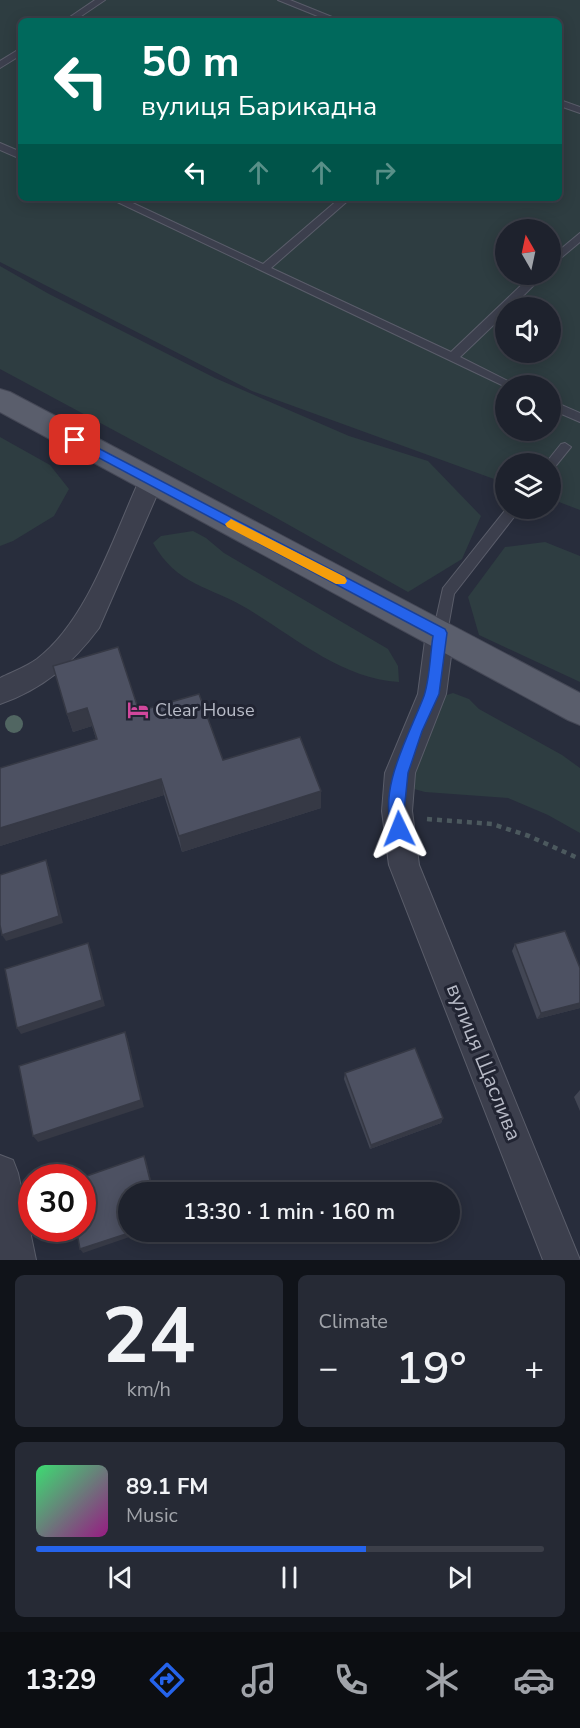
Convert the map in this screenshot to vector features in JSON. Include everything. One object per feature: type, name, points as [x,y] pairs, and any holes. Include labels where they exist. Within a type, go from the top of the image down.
[{"type":"main road","points":[[0,399],[441,633],[580,710]]},
{"type":"street","points":[[0,692],[46,668],[74,641],[90,620],[151,481]]},
{"type":"street","name":"вулиця Щаслива","points":[[441,633],[432,694],[415,731],[400,773],[397,812],[404,865],[562,1260]]},
{"type":"street","points":[[0,1173],[17,1260]]},
{"type":"lane","points":[[73,18],[101,0]]},
{"type":"lane","points":[[282,0],[329,18]]},
{"type":"lane","points":[[312,18],[317,14]]},
{"type":"lane","points":[[0,65],[18,53]]},
{"type":"lane","points":[[562,104],[580,110]]},
{"type":"lane","points":[[0,146],[18,155]]},
{"type":"lane","points":[[120,201],[495,377]]},
{"type":"lane","points":[[265,268],[343,201]]},
{"type":"lane","points":[[561,254],[580,236]]},
{"type":"lane","points":[[454,356],[528,285]]},
{"type":"lane","points":[[561,409],[580,418]]},
{"type":"lane","points":[[561,453],[566,447]]},
{"type":"lane","points":[[441,633],[448,592],[506,519]]},
{"type":"path","points":[[397,812],[428,819],[492,824],[529,836],[580,860]]},
{"type":"shaded area","points":[[0,0],[580,0],[580,510],[561,503],[561,453],[495,453],[495,479],[252,391],[0,262]]},
{"type":"shaded area","points":[[0,266],[49,294],[215,378],[349,436],[428,461],[481,516],[462,559],[408,592],[273,516],[0,369]]},
{"type":"shaded area","points":[[0,437],[50,465],[69,489],[54,516],[13,541],[0,546]]},
{"type":"shaded area","points":[[193,531],[206,538],[224,553],[388,649],[398,666],[399,682],[378,679],[338,665],[234,601],[184,577],[162,557],[153,543],[161,536]]},
{"type":"shaded area","points":[[545,542],[580,556],[580,682],[479,635],[468,597],[505,547]]},
{"type":"shaded area","points":[[453,693],[469,699],[479,709],[562,755],[580,768],[580,833],[548,815],[508,798],[425,792],[403,786],[428,701]]},
{"type":"building","points":[[118,647],[139,711],[199,694],[223,760],[300,737],[321,791],[179,836],[161,779],[0,828],[0,768],[97,739],[87,708],[67,714],[53,666]]},
{"type":"building","points":[[46,860],[59,916],[2,935],[0,875]]},
{"type":"building","points":[[565,931],[580,968],[580,1003],[541,1013],[515,944]]},
{"type":"building","points":[[88,943],[102,1000],[17,1028],[5,969]]},
{"type":"building","points":[[125,1032],[141,1100],[33,1136],[19,1066]]},
{"type":"building","points":[[415,1048],[443,1118],[371,1145],[345,1073]]},
{"type":"building","points":[[144,1156],[150,1182],[118,1182],[118,1237],[80,1249],[79,1242],[96,1242],[96,1173]]},
{"type":"slow traffic","points":[[231,524],[340,581]]},
{"type":"place","name":"Clear House","points":[[138,710]]},
{"type":"route","points":[[75,440],[441,633],[432,694],[415,731],[400,773],[397,812],[399,829]]}]
